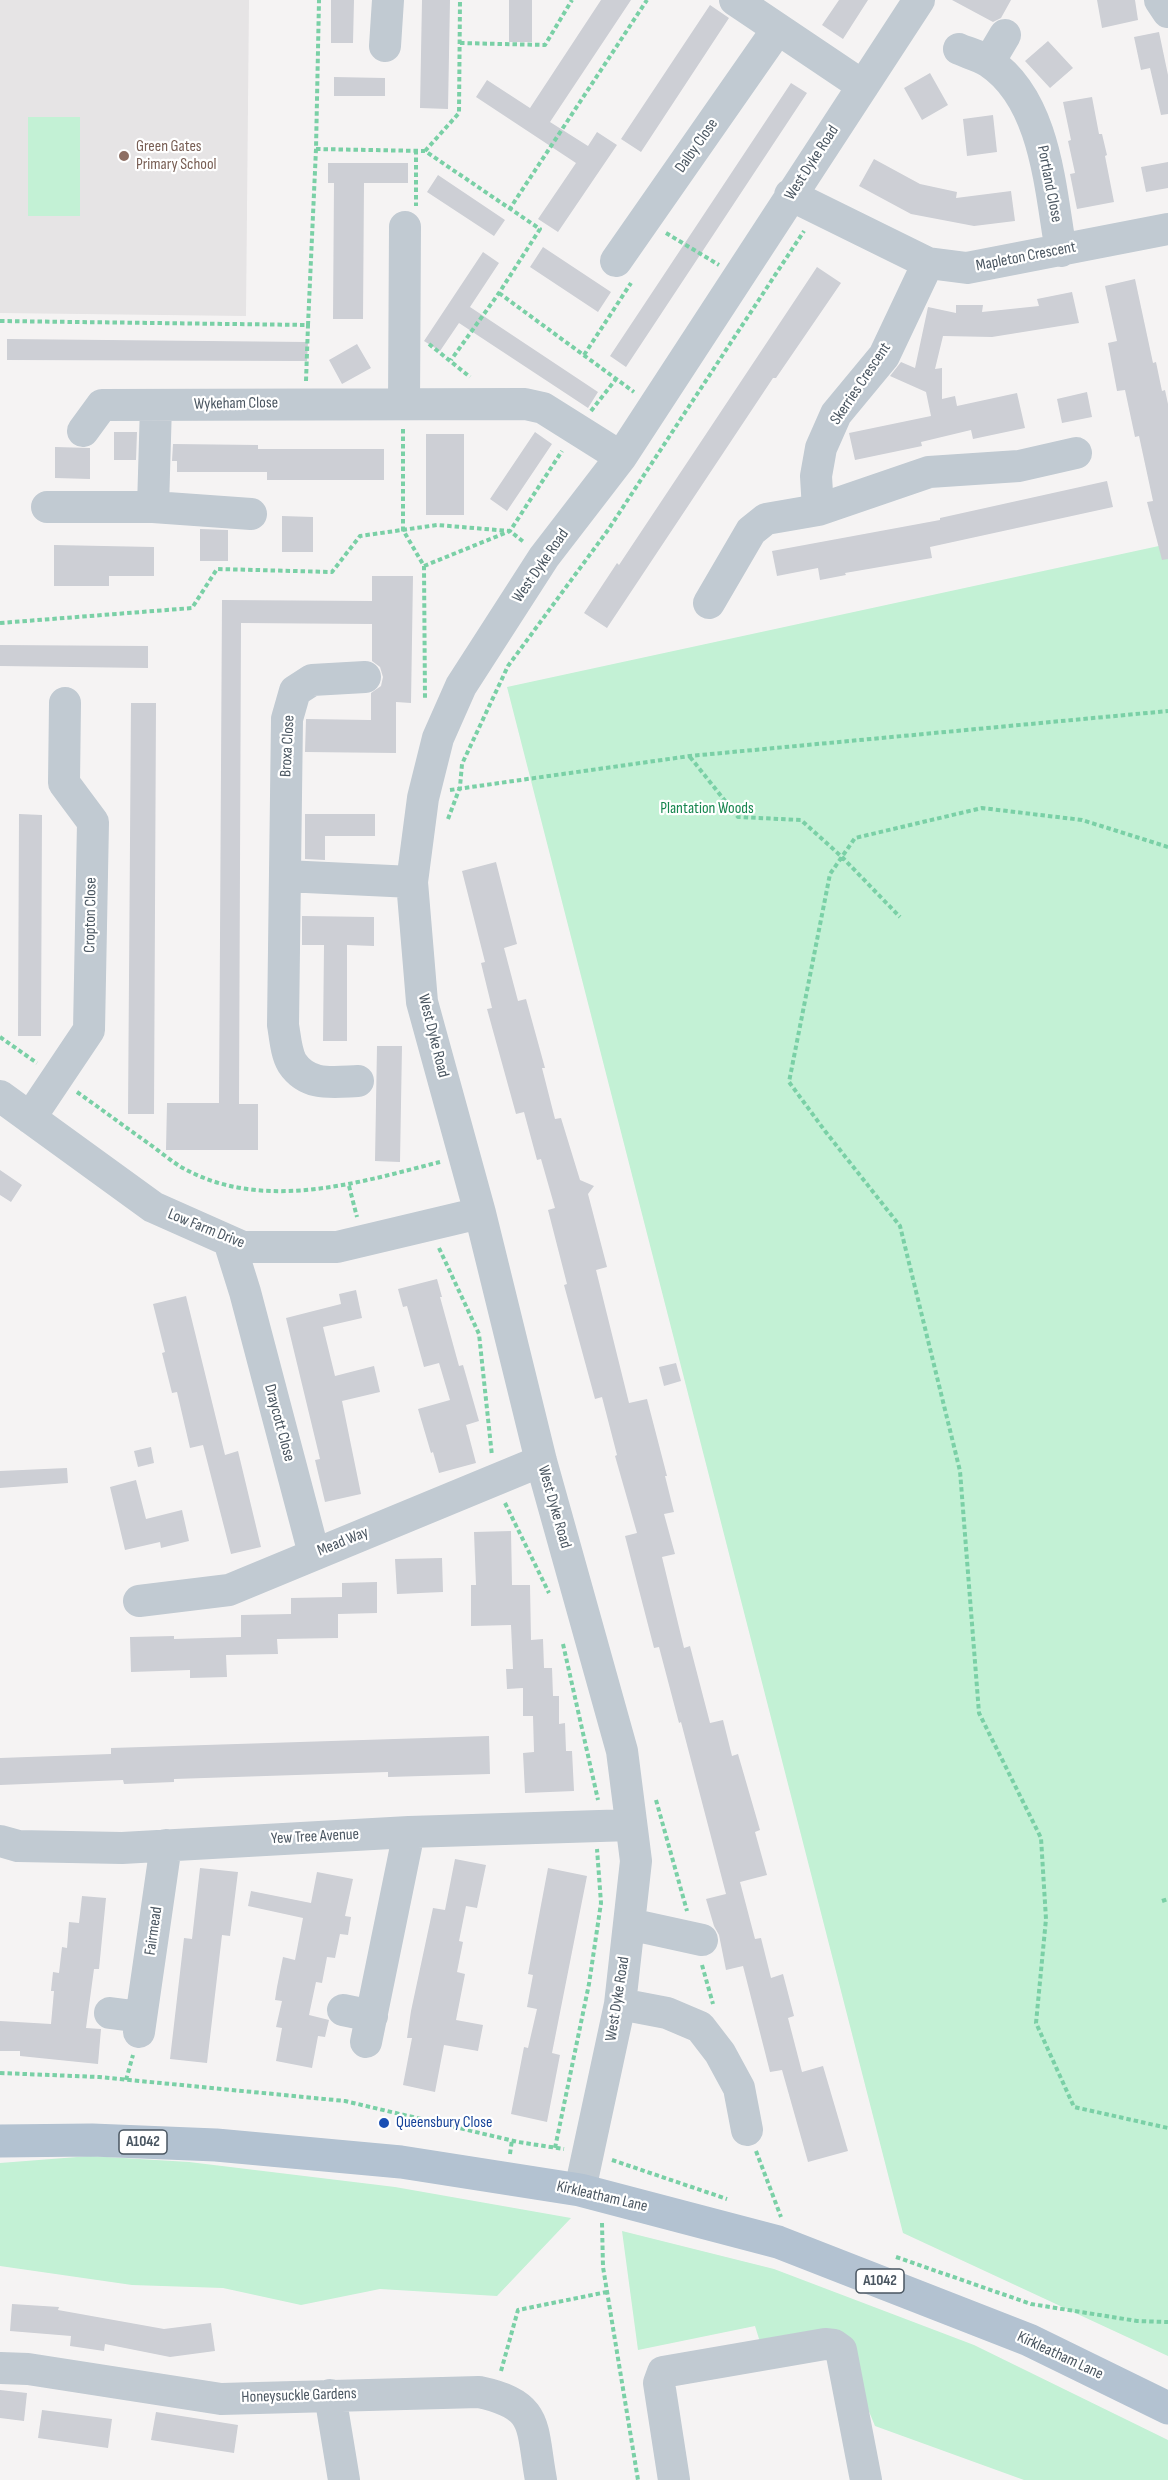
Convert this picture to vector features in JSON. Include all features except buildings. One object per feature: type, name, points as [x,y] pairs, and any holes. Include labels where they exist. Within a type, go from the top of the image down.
[{"type":"main road","name":"Kirkleatham Lane","points":[[0,2142],[92,2140],[216,2145],[401,2162],[591,2193],[778,2242],[1029,2340],[1168,2408]]},
{"type":"street","points":[[385,46],[388,0]]},
{"type":"street","points":[[735,0],[862,86]]},
{"type":"street","name":"West Dyke Road","points":[[591,2193],[620,2004],[629,1924],[636,1861],[632,1825],[622,1751],[541,1461],[480,1213],[422,1002],[412,882],[423,798],[438,738],[461,686],[544,557],[621,458],[738,276],[804,202],[862,86],[919,0]]},
{"type":"street","points":[[1160,0],[1168,12]]},
{"type":"street","name":"Dalby Close","points":[[616,261],[777,30]]},
{"type":"street","points":[[988,62],[1005,35]]},
{"type":"street","name":"Portland Close","points":[[959,49],[988,62],[1010,82],[1029,111],[1043,144],[1061,251]]},
{"type":"street","name":"Mapleton Crescent","points":[[804,202],[928,263],[967,268],[1167,234]]},
{"type":"street","points":[[404,404],[405,226]]},
{"type":"street","name":"Skerries Crescent","points":[[818,510],[816,476],[825,440],[836,414],[884,356],[928,263]]},
{"type":"street","name":"Wykeham Close","points":[[83,431],[102,405],[525,404],[543,408],[621,458]]},
{"type":"street","points":[[153,507],[156,405]]},
{"type":"street","points":[[709,603],[751,531],[766,519],[818,510],[929,472],[1019,466],[1076,453]]},
{"type":"street","points":[[47,507],[153,507],[250,514]]},
{"type":"street","name":"Broxa Close","points":[[358,1081],[331,1082],[309,1079],[291,1062],[283,1025],[287,719],[295,691],[312,680],[365,677]]},
{"type":"street","name":"Cropton Close","points":[[30,1118],[89,1030],[93,822],[64,783],[65,703]]},
{"type":"street","points":[[285,876],[412,882]]},
{"type":"street","name":"Low Farm Drive","points":[[0,1096],[153,1207],[243,1247],[338,1247],[480,1213]]},
{"type":"street","name":"Draycott Close","points":[[229,1241],[245,1292],[314,1554]]},
{"type":"street","name":"Mead Way","points":[[139,1601],[229,1590],[541,1461]]},
{"type":"street","name":"Yew Tree Avenue","points":[[0,1841],[18,1846],[122,1848],[409,1833],[632,1825]]},
{"type":"street","points":[[360,2023],[409,1833]]},
{"type":"street","name":"Fairmead","points":[[110,2013],[140,2024],[166,1845]]},
{"type":"street","points":[[629,1924],[702,1940]]},
{"type":"street","points":[[620,2004],[667,2013],[700,2027],[720,2053],[739,2088],[747,2130]]},
{"type":"street","points":[[674,2480],[658,2383],[663,2372],[825,2344],[834,2345],[841,2350],[866,2480]]},
{"type":"street","name":"Honeysuckle Gardens","points":[[0,2368],[28,2369],[221,2399],[479,2392],[494,2395],[522,2407],[530,2420],[541,2480]]},
{"type":"street","points":[[330,2395],[344,2480]]},
{"type":"path","points":[[305,403],[316,149],[318,0]]},
{"type":"path","points":[[425,151],[459,113],[460,0]]},
{"type":"path","points":[[460,43],[545,45],[572,0]]},
{"type":"path","points":[[509,210],[647,0]]},
{"type":"path","points":[[316,149],[425,151],[540,229],[499,293],[451,360]]},
{"type":"path","points":[[405,226],[416,212],[416,150]]},
{"type":"path","points":[[460,787],[462,764],[508,666],[608,530],[804,202]]},
{"type":"path","points":[[644,220],[738,276]]},
{"type":"path","points":[[584,355],[634,278],[616,261]]},
{"type":"path","points":[[499,293],[654,406]]},
{"type":"path","points":[[0,321],[308,325]]},
{"type":"path","points":[[404,326],[451,360],[499,404]]},
{"type":"path","points":[[424,566],[510,531],[576,429],[616,379]]},
{"type":"path","points":[[404,404],[403,530],[424,566],[426,705],[451,708]]},
{"type":"path","points":[[0,623],[192,608],[217,569],[332,572],[360,536],[436,525],[510,531],[544,557]]},
{"type":"path","points":[[423,798],[460,787],[690,756],[1168,711]]},
{"type":"path","points":[[690,756],[738,817],[801,820],[842,857],[900,917]]},
{"type":"path","points":[[1168,847],[1082,820],[982,808],[855,838],[830,874],[789,1082],[900,1226],[960,1471],[979,1713],[1041,1838],[1046,1918],[1036,2023],[1074,2107],[1168,2128]]},
{"type":"path","points":[[0,1037],[182,1167],[210,1180],[254,1190],[302,1191],[349,1186],[464,1156]]},
{"type":"path","points":[[429,1226],[479,1334],[494,1480],[554,1603]]},
{"type":"path","points":[[555,2148],[589,1984],[601,1903],[595,1826],[598,1801],[561,1638]]},
{"type":"path","points":[[1162,1900],[1168,1899]]},
{"type":"path","points":[[747,2130],[782,2218]]},
{"type":"path","points":[[591,2193],[638,2480]]},
{"type":"path","points":[[494,2395],[518,2310],[607,2292]]},
{"type":"shaded area","name":"Green Gates Primary School","points":[[0,0],[249,0],[246,316],[0,313]]},
{"type":"green space","points":[[28,117],[80,117],[80,216],[28,216]]},
{"type":"green space","name":"Plantation Woods","points":[[1168,544],[1168,2356],[903,2233],[507,687]]},
{"type":"green space","points":[[90,2156],[189,2162],[395,2187],[571,2218],[497,2296],[380,2289],[301,2305],[223,2288],[132,2285],[0,2266],[0,2163]]},
{"type":"green space","points":[[622,2231],[774,2269],[974,2345],[1168,2440],[1168,2480],[1024,2480],[875,2426],[835,2329],[760,2342],[755,2326],[638,2350]]},
{"type":"place","name":"Green Gates Primary School","points":[[124,156]]},
{"type":"place","name":"Queensbury Close","points":[[384,2123]]}]
